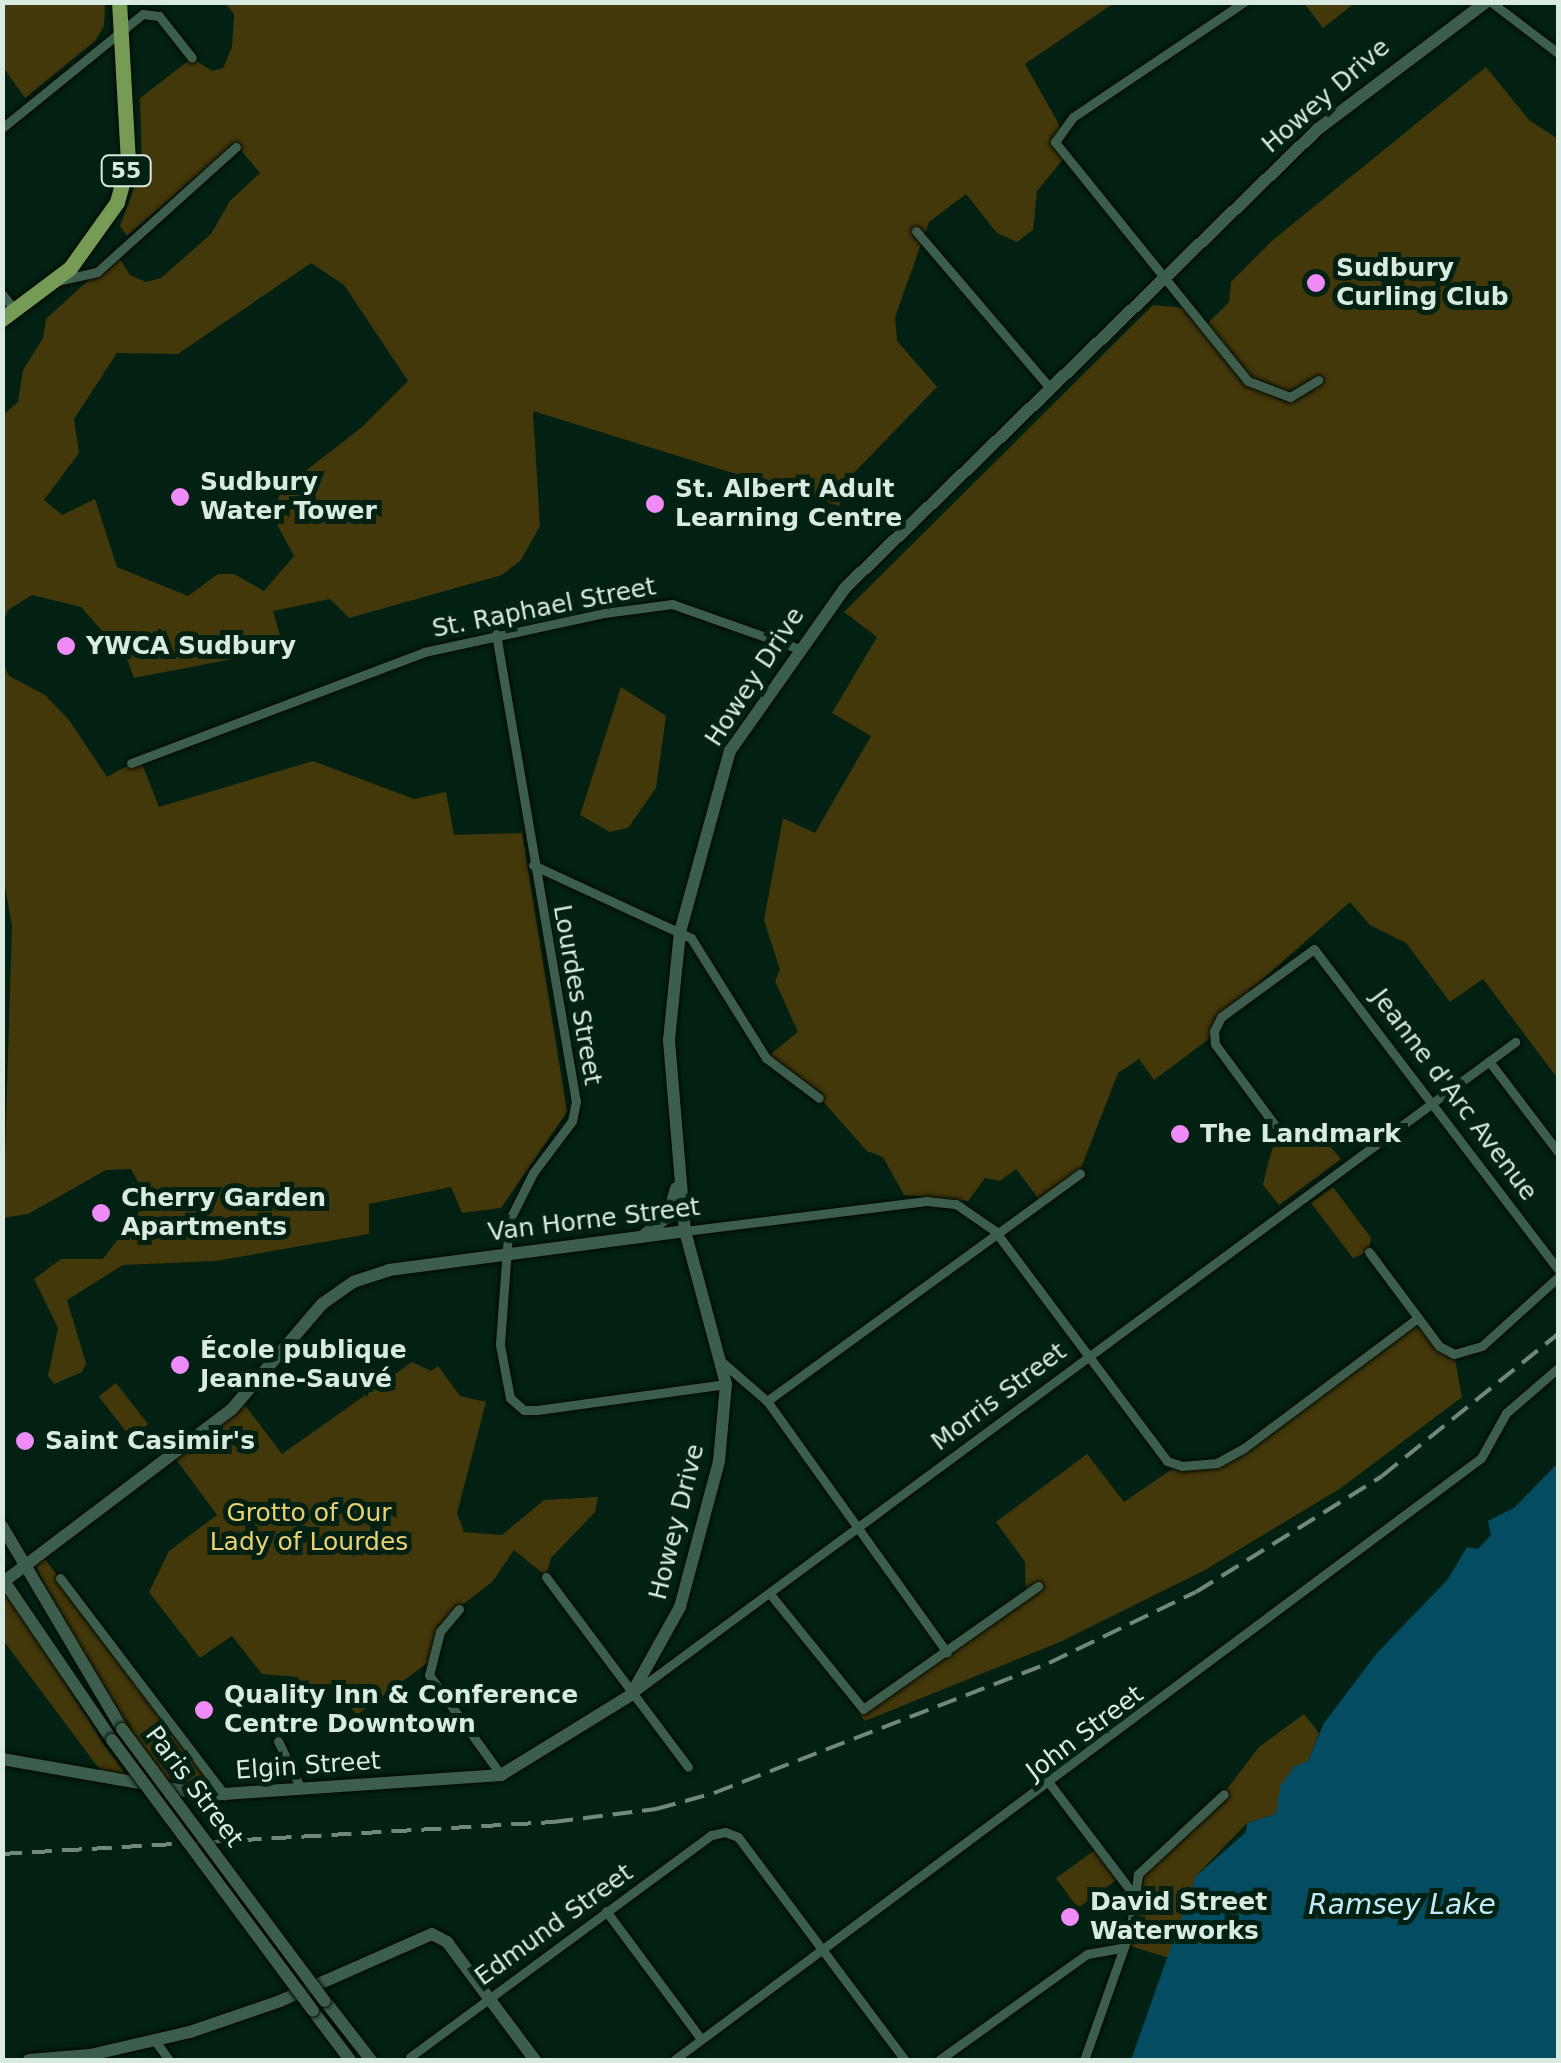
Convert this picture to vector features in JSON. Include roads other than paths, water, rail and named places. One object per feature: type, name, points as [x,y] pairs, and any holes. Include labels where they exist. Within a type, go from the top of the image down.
[{"type":"main road","name":"55","points":[[9,314],[54,281],[108,221],[124,179],[118,2]]},
{"type":"main road","name":"Howey Drive","points":[[631,1695],[666,1640],[693,1568],[718,1461],[726,1384],[684,1231],[668,1040],[680,932],[727,758],[797,648],[845,588],[1342,107],[1488,2]]},
{"type":"main road","points":[[642,1236],[668,1216],[679,1176]]},
{"type":"main road","name":"Van Horne Street","points":[[3,1581],[252,1391],[330,1295],[390,1270],[684,1231]]},
{"type":"main road","name":"Paris Street","points":[[2,1526],[117,1734],[350,2060]]},
{"type":"main road","name":"Paris Street","points":[[3,1581],[371,2060]]},
{"type":"main road","name":"Morris Street","points":[[501,1775],[631,1695]]},
{"type":"main road","name":"Elgin Street","points":[[2,1758],[226,1795],[501,1775]]},
{"type":"main road","points":[[28,2060],[156,2042],[280,2001],[432,1934],[447,1942],[535,2060]]},
{"type":"street","points":[[1244,2],[1072,118],[1054,142],[1162,279],[1262,391],[1290,397],[1318,380]]},
{"type":"street","points":[[1488,2],[1558,53]]},
{"type":"street","points":[[2,128],[150,12],[192,58]]},
{"type":"street","points":[[54,281],[97,272],[236,147]]},
{"type":"street","points":[[916,232],[1050,388]]},
{"type":"street","points":[[2,294],[9,314]]},
{"type":"street","name":"St. Raphael Street","points":[[131,763],[424,652],[496,634],[663,604],[797,648]]},
{"type":"street","name":"Lourdes Street","points":[[496,634],[576,1110],[517,1198],[502,1255],[500,1344],[514,1404],[537,1410],[726,1384]]},
{"type":"street","points":[[533,864],[698,944],[775,1068],[819,1098]]},
{"type":"street","name":"Jeanne d'Arc Avenue","points":[[1274,1124],[1215,1044],[1214,1031],[1221,1017],[1314,949],[1558,1269]]},
{"type":"street","name":"Morris Street","points":[[631,1695],[1515,1042]]},
{"type":"street","points":[[1489,1061],[1558,1152]]},
{"type":"street","points":[[767,1402],[995,1231],[1080,1174]]},
{"type":"street","name":"Van Horne Street","points":[[684,1231],[942,1201],[970,1210],[995,1231],[1168,1461],[1182,1466],[1217,1462],[1244,1448],[1418,1318]]},
{"type":"street","points":[[1369,1252],[1418,1318],[1454,1354],[1482,1346],[1558,1278]]},
{"type":"street","points":[[722,1362],[767,1402],[947,1652]]},
{"type":"street","name":"John Street","points":[[674,2060],[1050,1784],[1481,1458],[1501,1421],[1558,1368]]},
{"type":"street","points":[[60,1578],[226,1795]]},
{"type":"street","points":[[546,1578],[688,1767]]},
{"type":"street","points":[[770,1594],[863,1709],[1038,1586]]},
{"type":"street","points":[[459,1608],[440,1632],[429,1676],[501,1775]]},
{"type":"street","points":[[278,1741],[301,1788]]},
{"type":"street","points":[[1050,1784],[1134,1894]]},
{"type":"street","points":[[1084,2060],[1146,1864],[1224,1794]]},
{"type":"street","name":"Edmund Street","points":[[410,2056],[711,1834],[725,1832],[738,1837],[820,1951]]},
{"type":"street","points":[[606,1911],[701,2039]]},
{"type":"street","points":[[940,2060],[1087,1954],[1122,1948]]},
{"type":"street","points":[[820,1951],[905,2060]]},
{"type":"street","points":[[156,2042],[169,2060]]},
{"type":"water","name":"Ramsey Lake","points":[[1558,1463],[1558,2060],[1131,2060],[1196,1876],[1246,1832],[1247,1823],[1276,1814],[1280,1786],[1295,1766],[1308,1761],[1324,1723],[1377,1653],[1448,1579],[1467,1547],[1478,1549],[1491,1535],[1488,1521],[1514,1508]]},
{"type":"railway","points":[[2,1854],[553,1822],[656,1809],[714,1793],[1049,1663],[1196,1592],[1382,1476],[1558,1334]]},
{"type":"place","name":"Sudbury Curling Club","points":[[1316,283]]},
{"type":"place","name":"Sudbury Water Tower","points":[[180,497]]},
{"type":"place","name":"St. Albert Adult Learning Centre","points":[[655,504]]},
{"type":"place","name":"YWCA Sudbury","points":[[66,646]]},
{"type":"place","name":"The Landmark","points":[[1180,1134]]},
{"type":"place","name":"Cherry Garden Apartments","points":[[101,1213]]},
{"type":"place","name":"École publique Jeanne-Sauvé","points":[[180,1365]]},
{"type":"place","name":"Saint Casimir's","points":[[25,1441]]},
{"type":"place","name":"Quality Inn & Conference Centre Downtown","points":[[204,1710]]},
{"type":"place","name":"David Street Waterworks","points":[[1070,1917]]},
{"type":"park label","name":"Grotto of Our Lady of Lourdes","points":[[309,1528]]}]
